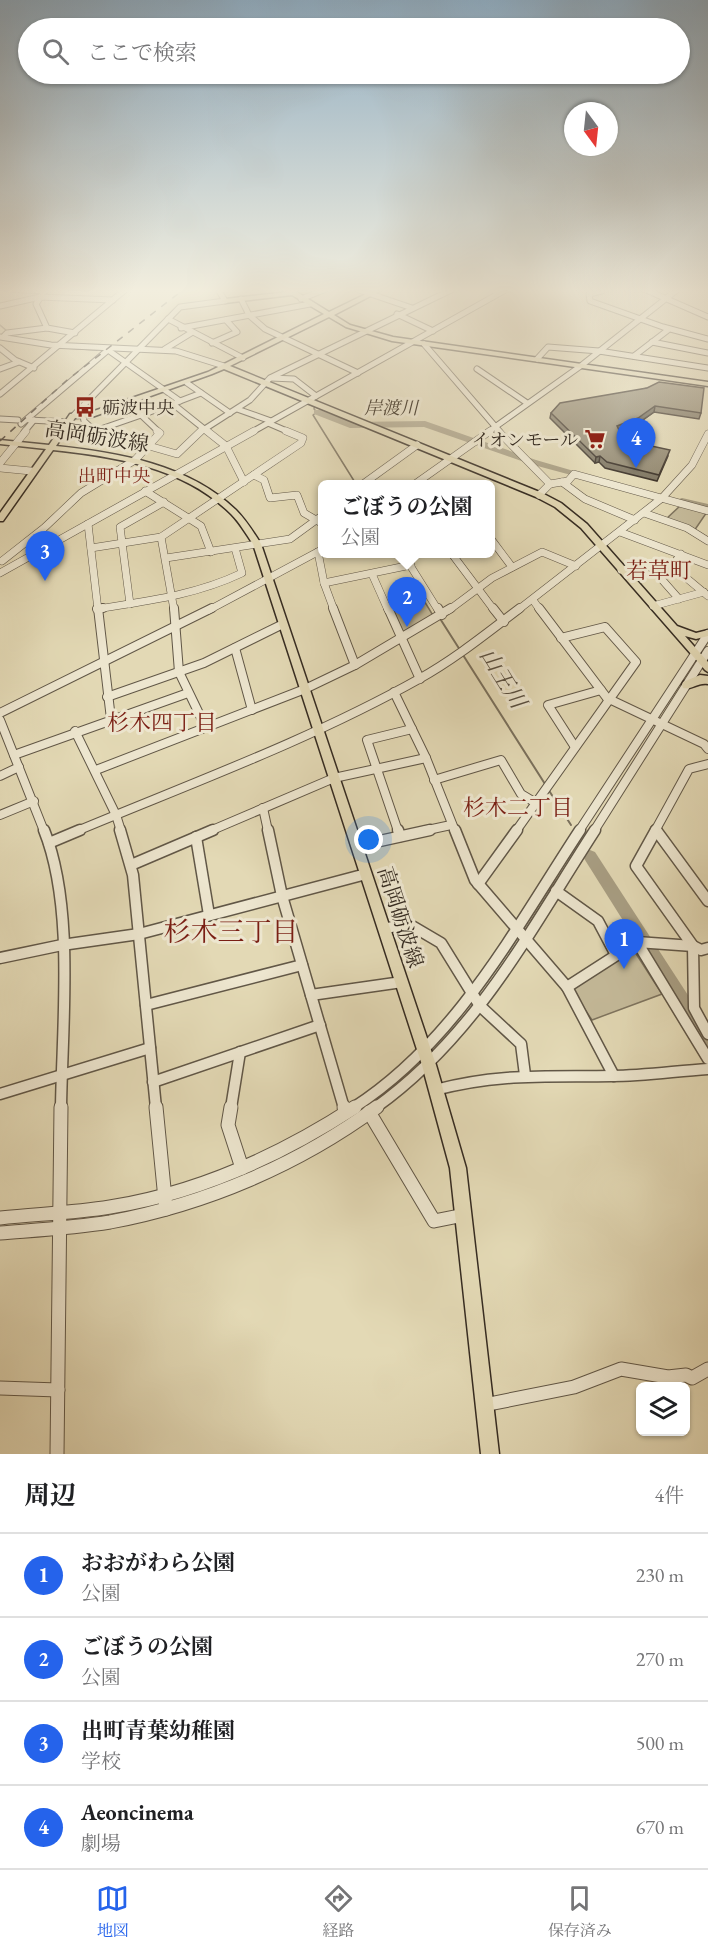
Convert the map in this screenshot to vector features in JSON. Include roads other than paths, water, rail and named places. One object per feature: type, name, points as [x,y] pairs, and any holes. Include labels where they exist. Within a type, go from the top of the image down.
[{"type":"main road","points":[[521,357],[708,384]]},
{"type":"main road","points":[[0,519],[31,471],[70,419],[187,383],[243,358]]},
{"type":"main road","points":[[224,366],[312,398],[417,446],[539,495],[573,516],[702,661]]},
{"type":"main road","name":"高岡砺波線","points":[[0,442],[135,460],[176,473],[219,497],[237,513],[257,544],[424,1049],[458,1168],[490,1454]]},
{"type":"main road","points":[[656,609],[688,635],[708,634]]},
{"type":"main road","points":[[687,685],[700,679],[708,680]]},
{"type":"street","points":[[12,357],[34,368]]},
{"type":"street","points":[[0,394],[47,357]]},
{"type":"street","points":[[21,421],[100,357]]},
{"type":"street","points":[[118,357],[180,401]]},
{"type":"street","points":[[0,419],[21,421],[70,419],[131,357]]},
{"type":"street","points":[[198,357],[224,366]]},
{"type":"street","points":[[149,446],[177,454],[204,428],[250,400],[268,381],[312,357]]},
{"type":"street","points":[[323,357],[358,373]]},
{"type":"street","points":[[0,573],[386,357]]},
{"type":"street","points":[[435,357],[495,427],[550,484]]},
{"type":"street","points":[[422,479],[591,357]]},
{"type":"street","points":[[639,357],[708,368]]},
{"type":"street","points":[[0,369],[19,362]]},
{"type":"street","points":[[477,369],[527,404]]},
{"type":"street","points":[[268,381],[294,380],[312,398]]},
{"type":"street","points":[[187,383],[230,412]]},
{"type":"street","points":[[83,416],[84,421],[95,431],[201,393]]},
{"type":"street","points":[[173,404],[226,446],[244,482]]},
{"type":"street","points":[[91,548],[161,537],[293,450],[303,438],[237,409]]},
{"type":"street","points":[[2,561],[44,528],[81,493],[135,460],[149,446],[160,433],[141,415]]},
{"type":"street","points":[[0,463],[34,420]]},
{"type":"street","points":[[49,843],[318,730],[420,679],[504,622],[662,498],[692,465],[708,434]]},
{"type":"street","points":[[368,480],[417,446]]},
{"type":"street","points":[[0,468],[31,471]]},
{"type":"street","points":[[539,495],[550,484],[568,481],[574,474],[708,511]]},
{"type":"street","points":[[254,475],[264,480],[270,498],[297,495],[304,513],[318,521]]},
{"type":"street","points":[[562,482],[565,487],[595,503],[635,520]]},
{"type":"street","points":[[145,491],[190,517],[204,531],[212,552]]},
{"type":"street","points":[[130,604],[120,527],[164,502]]},
{"type":"street","points":[[644,513],[687,528],[708,542]]},
{"type":"street","points":[[166,558],[290,539],[318,523]]},
{"type":"street","points":[[88,524],[102,662],[111,719]]},
{"type":"street","points":[[620,532],[705,564],[708,555]]},
{"type":"street","points":[[161,537],[173,597],[179,672],[206,728]]},
{"type":"street","points":[[495,544],[512,567]]},
{"type":"street","points":[[97,609],[173,597],[217,586],[242,573],[235,548]]},
{"type":"street","points":[[0,713],[268,580],[318,552]]},
{"type":"street","points":[[96,770],[252,710],[355,665],[442,615],[512,567],[542,552],[576,566]]},
{"type":"street","points":[[681,555],[672,566],[706,594]]},
{"type":"street","points":[[321,558],[324,583],[355,665]]},
{"type":"street","points":[[406,558],[442,615]]},
{"type":"street","points":[[455,558],[504,622]]},
{"type":"street","points":[[621,570],[675,563]]},
{"type":"street","points":[[324,583],[411,566]]},
{"type":"street","points":[[650,566],[679,599]]},
{"type":"street","points":[[372,574],[420,679]]},
{"type":"street","points":[[656,609],[679,599],[706,594]]},
{"type":"street","points":[[533,600],[609,699],[704,744],[708,749]]},
{"type":"street","points":[[107,697],[179,672],[283,624]]},
{"type":"street","points":[[478,884],[636,662],[605,627],[561,638]]},
{"type":"street","points":[[0,1218],[111,1207],[165,1194],[242,1168],[301,1140],[391,1079],[424,1049],[472,993],[702,661],[708,634]]},
{"type":"street","points":[[235,648],[252,710]]},
{"type":"street","points":[[0,1233],[111,1222],[166,1209],[260,1175],[309,1151],[369,1112],[429,1065],[480,1006],[556,891],[658,722],[687,685],[708,651]]},
{"type":"street","points":[[575,747],[548,705],[601,690]]},
{"type":"street","points":[[394,692],[426,758],[451,825],[478,884],[515,930],[567,987],[614,1076]]},
{"type":"street","points":[[14,755],[75,731],[188,693]]},
{"type":"street","points":[[0,720],[49,843],[60,894],[62,945],[57,1454]]},
{"type":"street","points":[[400,836],[367,740],[412,729]]},
{"type":"street","points":[[75,731],[116,815],[131,865],[166,1209]]},
{"type":"street","points":[[131,865],[334,778],[426,758]]},
{"type":"street","points":[[434,780],[501,759],[521,794],[536,803]]},
{"type":"street","points":[[693,946],[636,866],[689,769],[708,764]]},
{"type":"street","points":[[0,776],[19,767]]},
{"type":"street","points":[[0,815],[34,801]]},
{"type":"street","points":[[263,808],[282,896],[345,1112]]},
{"type":"street","points":[[357,846],[451,825]]},
{"type":"street","points":[[656,830],[708,901]]},
{"type":"street","points":[[196,837],[209,915]]},
{"type":"street","points":[[0,958],[62,945],[139,934],[366,874]]},
{"type":"street","points":[[556,891],[598,921],[616,955]]},
{"type":"street","points":[[384,928],[407,923],[441,943],[480,1006],[521,1044],[525,1075]]},
{"type":"street","points":[[636,942],[708,1059]]},
{"type":"street","points":[[567,987],[636,942],[693,946],[701,950],[708,948]]},
{"type":"street","points":[[693,946],[689,957],[694,980],[693,1005],[708,1034]]},
{"type":"street","points":[[146,1005],[302,965]]},
{"type":"street","points":[[311,996],[402,982]]},
{"type":"street","points":[[153,1082],[320,1025]]},
{"type":"street","points":[[0,1094],[150,1048]]},
{"type":"street","points":[[240,1052],[228,1125],[242,1168]]},
{"type":"street","points":[[435,1090],[470,1081],[525,1075],[614,1076],[708,1069]]},
{"type":"street","points":[[369,1112],[434,1221],[464,1215]]},
{"type":"street","points":[[484,1405],[574,1387],[621,1369],[668,1377],[686,1375],[692,1378],[708,1369]]},
{"type":"street","points":[[0,1388],[58,1390]]},
{"type":"waterway","name":"山王川","points":[[315,404],[314,409],[317,412],[313,415],[354,480]]},
{"type":"waterway","name":"岸渡川","points":[[317,412],[350,425],[425,424],[533,462],[586,476]]},
{"type":"waterway","name":"岸渡川","points":[[682,501],[708,507]]},
{"type":"waterway","name":"山王川","points":[[439,617],[460,650]]},
{"type":"waterway","name":"山王川","points":[[463,655],[545,784]]},
{"type":"waterway","name":"山王川","points":[[548,789],[571,825]]},
{"type":"waterway","name":"山王川","points":[[590,856],[708,1040]]},
{"type":"railway","points":[[0,441],[66,381],[97,357]]},
{"type":"place","name":"砺波中央","points":[[85,407]]},
{"type":"place","name":"イオンモール","points":[[595,439]]},
{"type":"place","name":"Aeoncinema","points":[[636,468]]},
{"type":"place","name":"出町青葉幼稚園","points":[[45,581]]},
{"type":"place","name":"ごぼうの公園","points":[[407,627]]},
{"type":"place","name":"おおがわら公園","points":[[624,969]]},
{"type":"district","name":"出町中央","points":[[114,475]]},
{"type":"district","name":"若草町","points":[[659,570]]},
{"type":"district","name":"杉木四丁目","points":[[162,722]]},
{"type":"district","name":"杉木二丁目","points":[[518,807]]},
{"type":"district","name":"杉木三丁目","points":[[231,931]]}]
